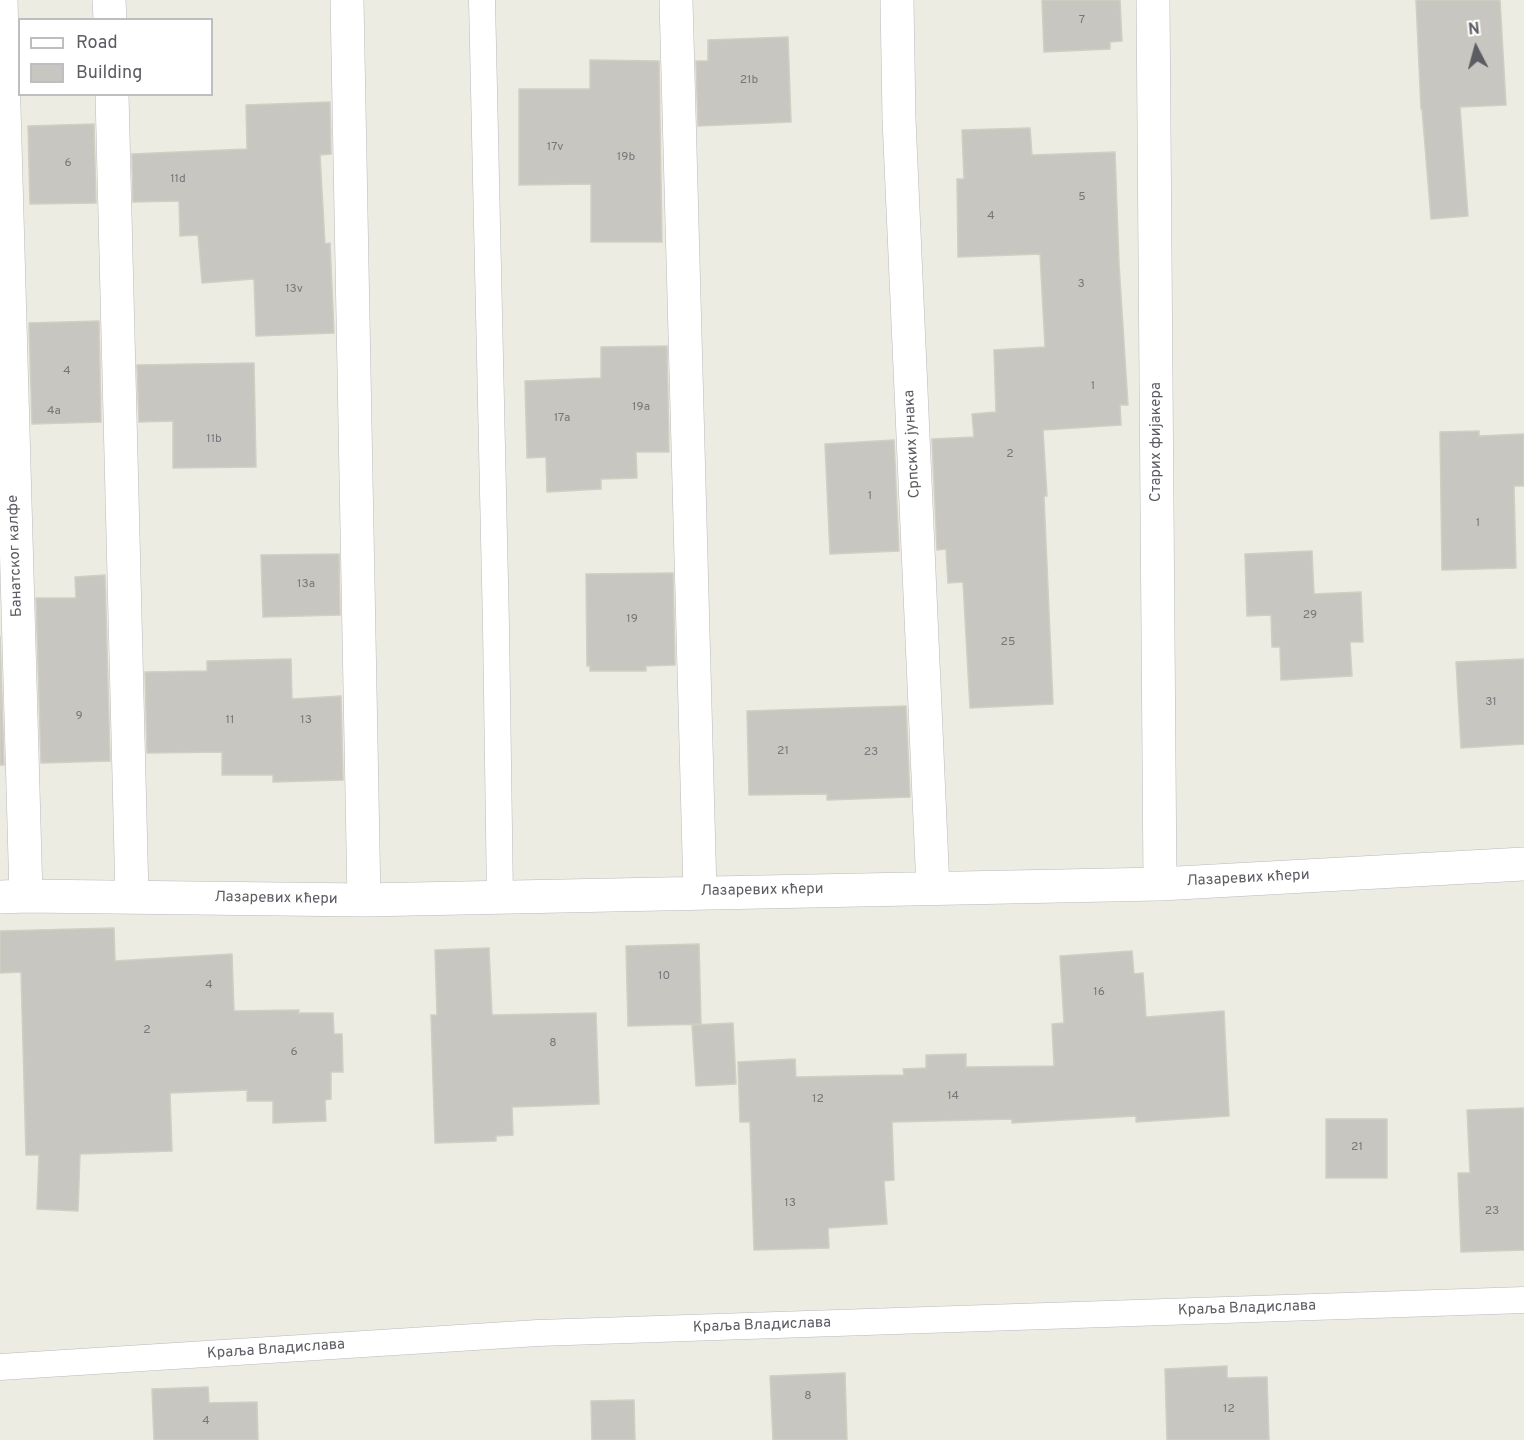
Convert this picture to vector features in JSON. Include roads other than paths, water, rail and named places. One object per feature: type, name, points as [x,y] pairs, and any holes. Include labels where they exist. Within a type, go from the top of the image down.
[{"type":"street","name":"Банатског калфе","points":[[1,0],[13,897]]},
{"type":"street","points":[[109,0],[110,18]]},
{"type":"street","points":[[347,0],[364,900]]},
{"type":"street","points":[[676,0],[700,892]]},
{"type":"street","name":"Српских јунака","points":[[897,0],[899,130],[933,888]]},
{"type":"street","name":"Старих фијакера","points":[[1153,0],[1160,884]]},
{"type":"street","points":[[112,96],[132,897]]},
{"type":"street","name":"Лазаревих кћери","points":[[13,897],[364,900],[1160,884],[1524,864]]},
{"type":"lane","points":[[482,0],[500,898]]},
{"type":"lane","name":"Краља Владислава","points":[[0,1367],[538,1333],[1524,1300]]}]
